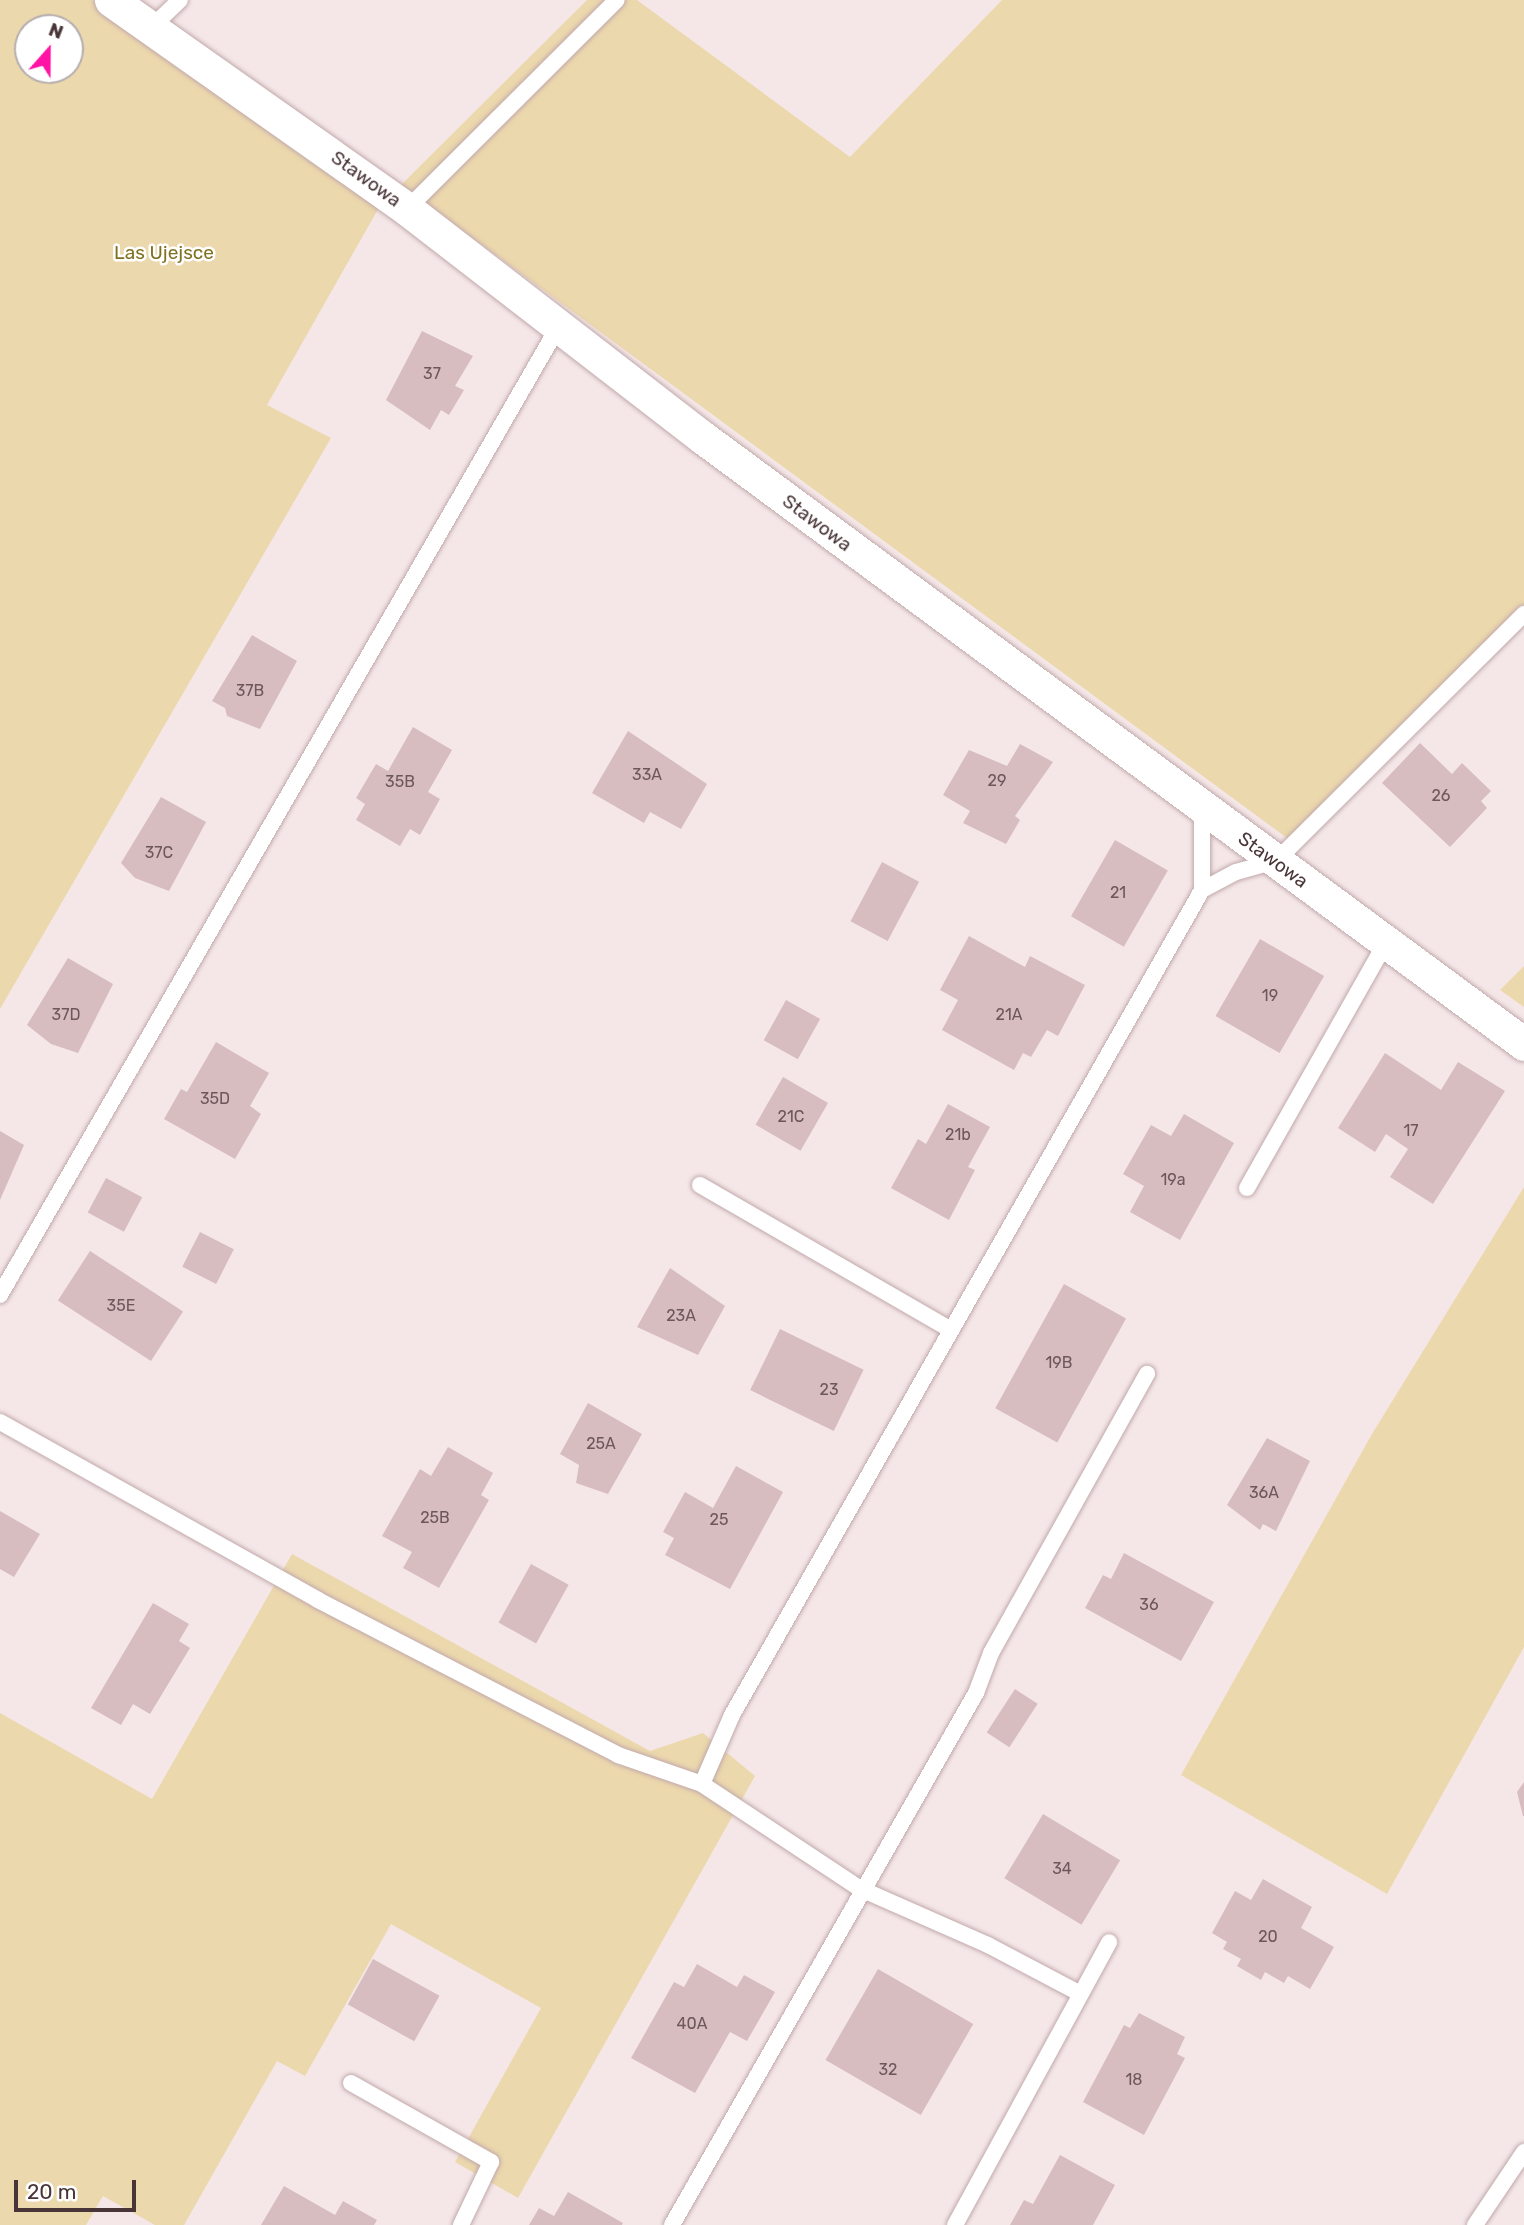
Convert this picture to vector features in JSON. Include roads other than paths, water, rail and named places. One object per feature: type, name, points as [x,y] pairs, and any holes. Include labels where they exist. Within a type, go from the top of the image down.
[{"type":"street","name":"Stawowa","points":[[111,0],[153,26],[407,209],[558,329],[1524,1044]]},
{"type":"lane","points":[[153,26],[180,0]]},
{"type":"lane","points":[[407,209],[617,0]]},
{"type":"lane","points":[[0,1295],[558,329]]},
{"type":"lane","points":[[1202,890],[1236,872],[1276,862],[1524,614]]},
{"type":"lane","points":[[702,1784],[732,1715],[949,1329],[1202,890],[1202,808]]},
{"type":"lane","points":[[1247,1188],[1386,942]]},
{"type":"lane","points":[[700,1185],[949,1329]]},
{"type":"lane","points":[[672,2225],[859,1888],[976,1693],[998,1642],[1147,1374]]},
{"type":"lane","points":[[0,1422],[318,1600],[618,1755],[702,1784],[859,1888],[988,1945],[1079,1993]]},
{"type":"lane","points":[[955,2225],[1109,1942]]},
{"type":"lane","points":[[351,2084],[491,2162],[461,2225]]},
{"type":"lane","points":[[1475,2225],[1524,2152]]},
{"type":"park label","name":"Las Ujejsce","points":[[164,253]]}]
